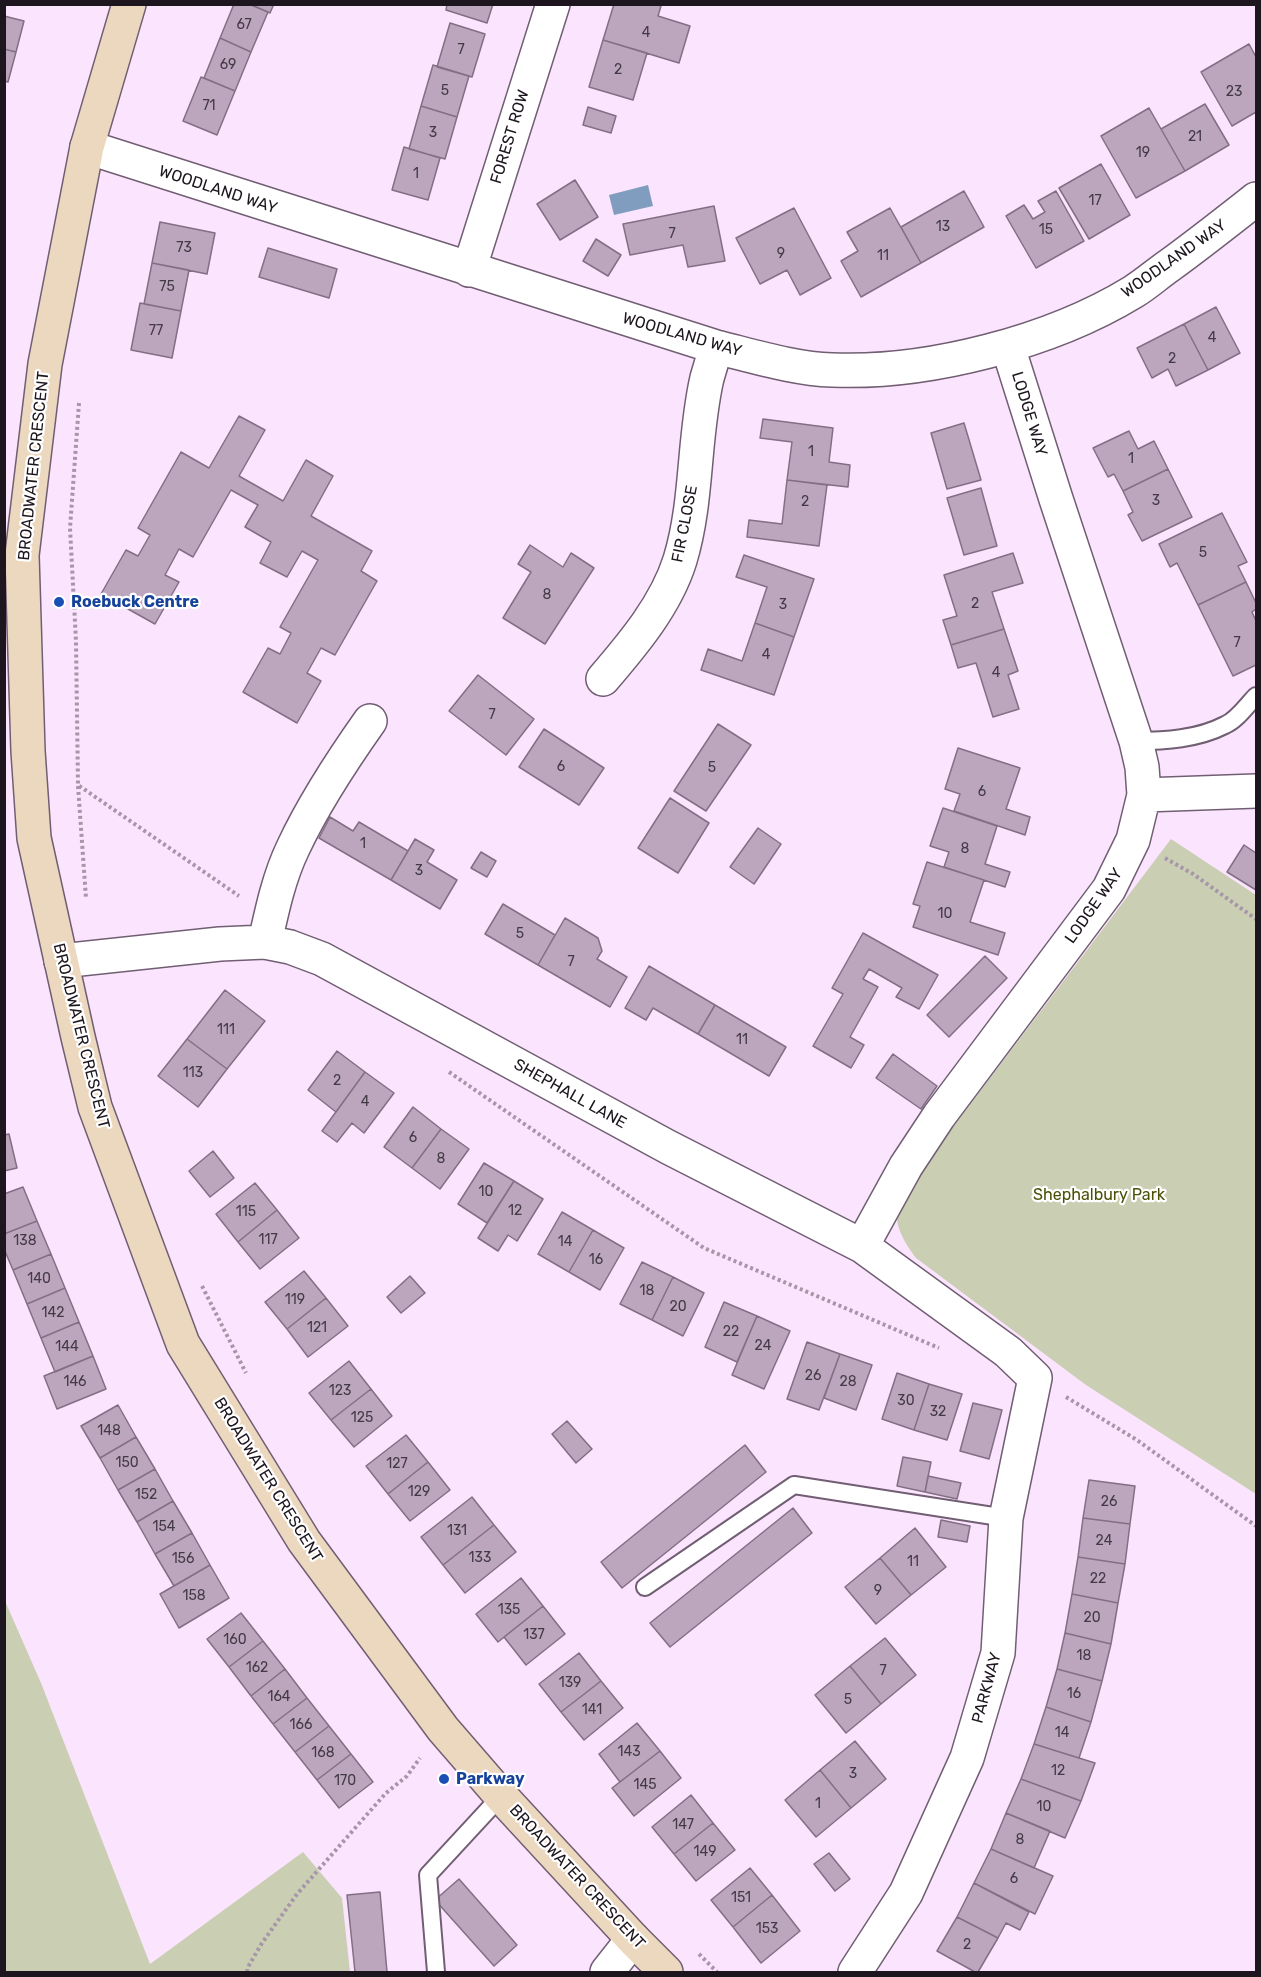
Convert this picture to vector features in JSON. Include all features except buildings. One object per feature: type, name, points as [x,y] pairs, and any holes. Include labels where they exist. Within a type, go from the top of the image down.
[{"type":"street","name":"BROADWATER CRESCENT","points":[[129,4],[87,147],[45,364],[13,555],[34,838],[95,1107],[183,1344],[304,1541],[443,1729],[501,1796],[666,1972]]},
{"type":"street","name":"FOREST ROW","points":[[469,270],[553,4]]},
{"type":"street","name":"WOODLAND WAY","points":[[87,147],[716,347],[831,370],[880,369],[928,364],[1008,347],[1078,320],[1133,292],[1257,199]]},
{"type":"street","name":"FIR CLOSE","points":[[603,680],[629,650],[653,615],[680,561],[689,523],[707,379],[716,347]]},
{"type":"street","name":"LODGE WAY","points":[[862,1246],[906,1166],[939,1116],[1109,889],[1133,840],[1144,795],[1142,767],[1136,741],[1008,347]]},
{"type":"street","points":[[265,942],[277,890],[292,849],[334,771],[370,721]]},
{"type":"street","points":[[1144,795],[1257,791]]},
{"type":"street","name":"SHEPHALL LANE","points":[[61,961],[220,944],[265,942],[290,947],[322,958],[668,1147],[862,1246],[1008,1352],[1035,1378]]},
{"type":"street","name":"PARKWAY","points":[[855,1972],[906,1893],[968,1758],[998,1653],[1006,1518],[1035,1378]]},
{"type":"street","points":[[607,1972],[633,1939]]},
{"type":"lane","points":[[1136,741],[1159,741],[1196,736],[1227,725],[1257,696]]},
{"type":"lane","points":[[645,1587],[794,1485],[1006,1518]]},
{"type":"lane","points":[[436,1972],[428,1875],[501,1796]]},
{"type":"path","points":[[80,394],[70,528],[76,641],[78,785],[86,898]]},
{"type":"path","points":[[78,785],[254,906],[265,942]]},
{"type":"path","points":[[1133,840],[1193,874],[1257,919]]},
{"type":"path","points":[[441,1066],[704,1248],[947,1352]]},
{"type":"path","points":[[200,1281],[246,1374]]},
{"type":"path","points":[[1035,1378],[1137,1440],[1257,1526]]},
{"type":"path","points":[[247,1972],[262,1943],[297,1894],[386,1793],[407,1776],[443,1729]]},
{"type":"path","points":[[692,1948],[717,1972]]},
{"type":"green space","name":"Shephalbury Park","points":[[1171,839],[1256,895],[1256,1494],[1086,1385],[916,1258],[902,1236],[897,1218],[897,1210],[903,1193]]},
{"type":"green space","points":[[5,1601],[41,1683],[150,1964],[303,1852],[342,1898],[350,1972],[5,1972]]},
{"type":"water","points":[[648,185],[653,206],[614,215],[609,195]]},
{"type":"place","name":"Roebuck Centre","points":[[59,602]]},
{"type":"place","name":"Parkway","points":[[444,1779]]}]
